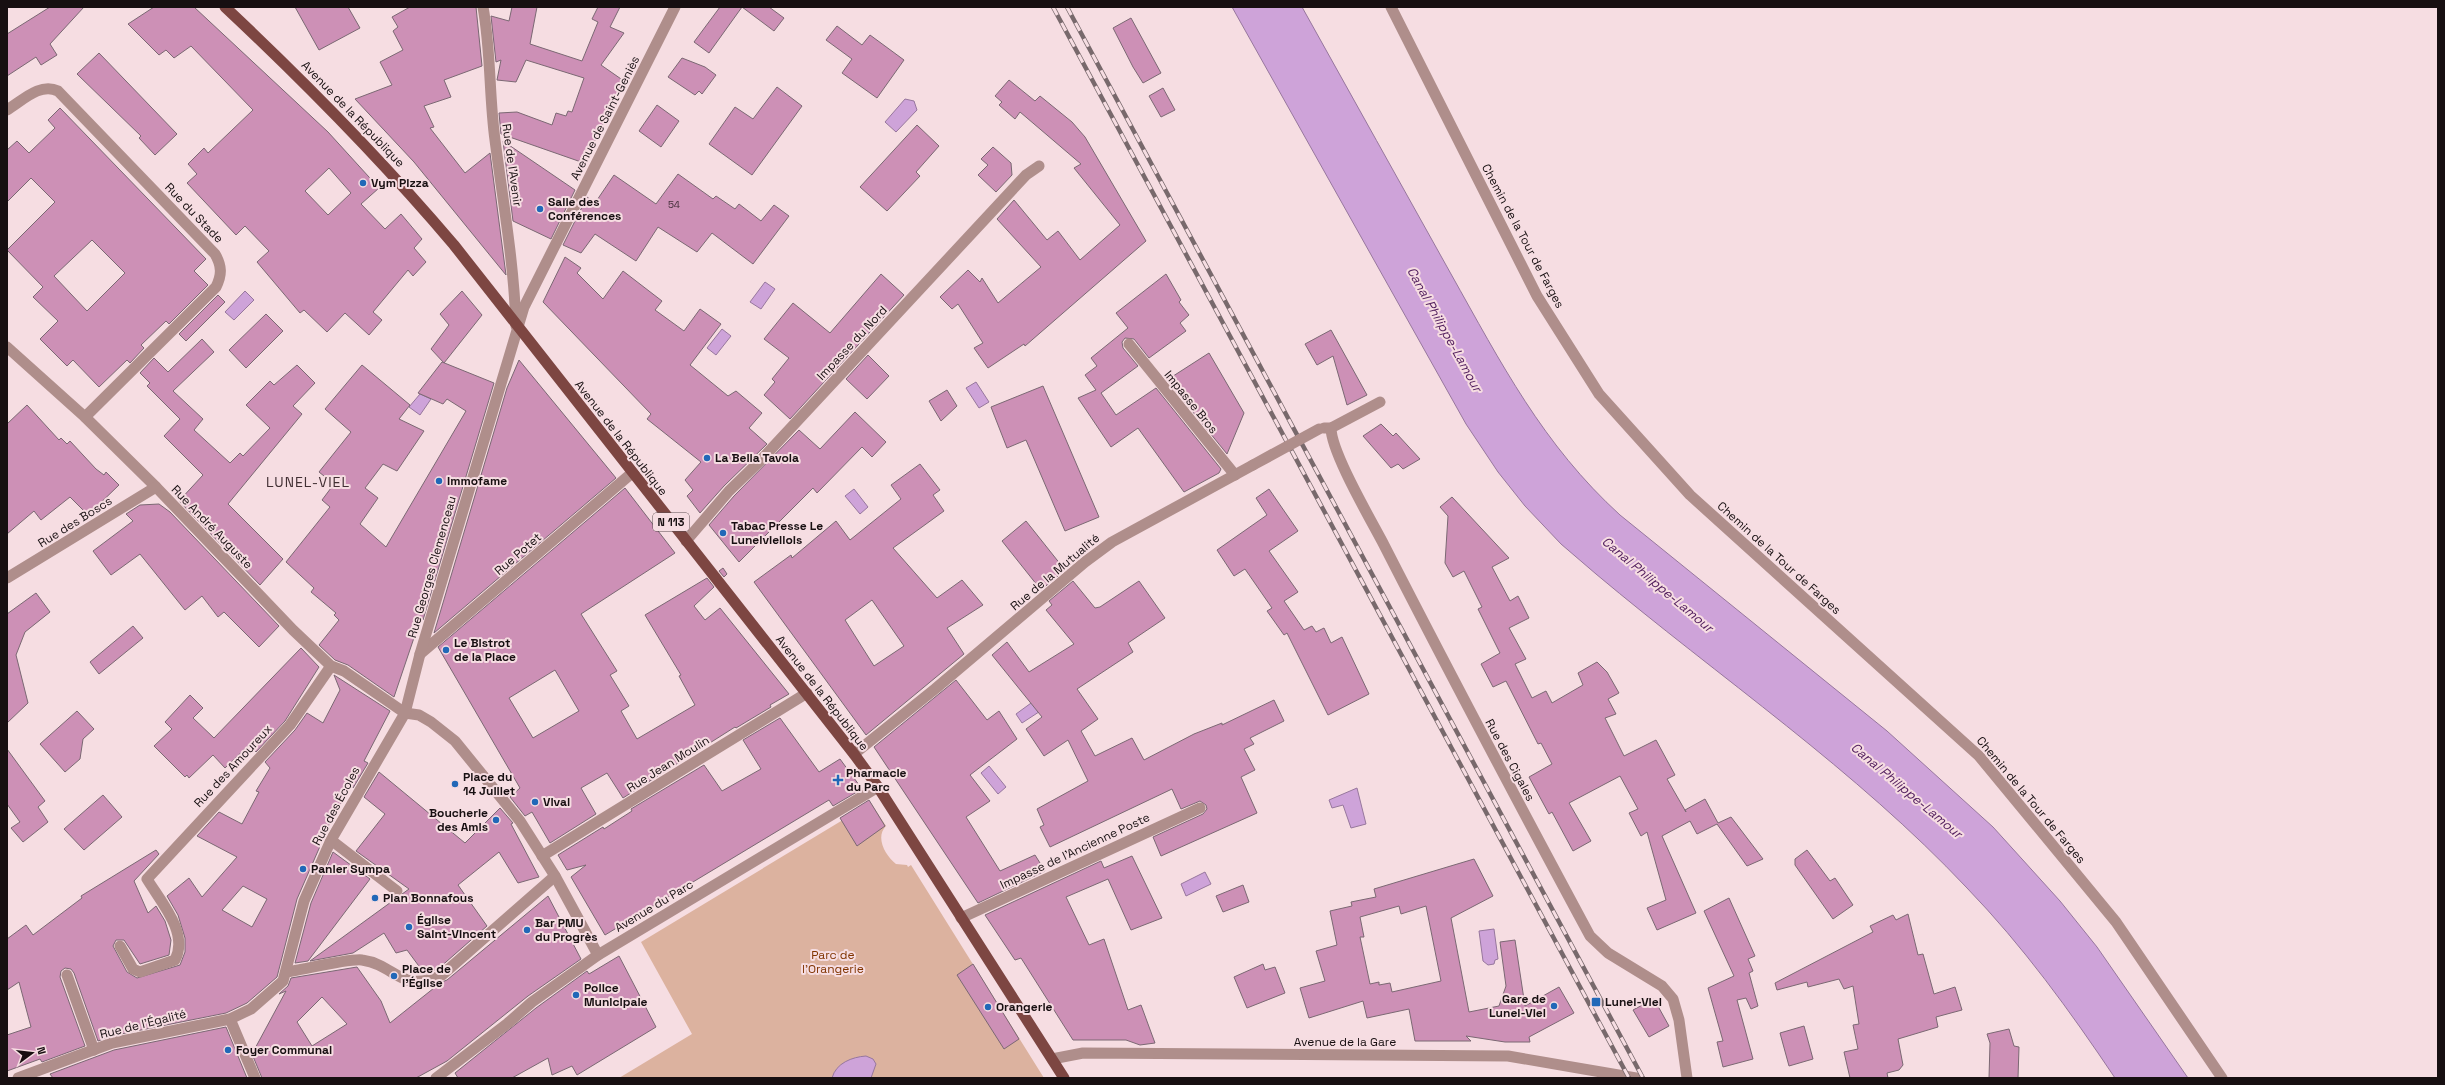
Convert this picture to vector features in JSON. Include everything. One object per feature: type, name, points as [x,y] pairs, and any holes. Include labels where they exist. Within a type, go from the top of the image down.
[{"type":"main road","name":"Avenue de la République","points":[[225,7],[309,86],[396,177],[454,245],[632,473],[808,693],[878,787],[1064,1078]]},
{"type":"street","name":"Rue de l'Avenir","points":[[483,7],[488,32],[495,139],[515,276],[516,326]]},
{"type":"street","name":"Avenue de Saint-Geniès","points":[[516,326],[524,307],[675,7]]},
{"type":"street","name":"Chemin de la Tour de Farges","points":[[1391,7],[1537,296],[1599,394],[1690,495],[1979,756],[2116,922],[2222,1078]]},
{"type":"street","name":"Rue du Stade","points":[[7,110],[40,89],[52,88],[58,91],[215,254],[219,261],[221,270],[216,287],[85,417]]},
{"type":"street","name":"Impasse du Nord","points":[[686,541],[729,491],[771,449],[1026,174],[1039,166]]},
{"type":"street","name":"Rue Georges Clemenceau","points":[[420,654],[516,326]]},
{"type":"street","name":"Impasse Bros","points":[[1129,344],[1234,475]]},
{"type":"street","name":"Rue André Auguste","points":[[7,347],[85,417],[156,487],[293,630],[331,666],[344,672],[405,713]]},
{"type":"street","name":"Rue de la Mutualité","points":[[854,754],[953,675],[1085,562],[1112,542],[1319,429],[1331,428],[1380,402]]},
{"type":"street","name":"Rue des Cigales","points":[[1331,428],[1331,438],[1358,494],[1455,682],[1590,936],[1608,953],[1662,986],[1672,998],[1679,1020],[1688,1078]]},
{"type":"street","name":"Rue Potet","points":[[420,654],[632,473]]},
{"type":"street","name":"Rue des Boscs","points":[[7,578],[156,487]]},
{"type":"street","points":[[420,654],[412,693],[405,713],[419,716],[431,722],[455,741],[520,821],[555,876],[598,955]]},
{"type":"street","name":"Rue des Amoureux","points":[[120,946],[133,969],[140,972],[175,960],[178,954],[180,941],[178,933],[147,879],[290,725],[331,666]]},
{"type":"street","name":"Rue Jean Moulin","points":[[542,856],[808,693]]},
{"type":"street","name":"Rue des Écoles","points":[[230,1019],[251,1009],[274,991],[283,981],[304,901],[331,840],[372,767],[405,713]]},
{"type":"street","name":"Avenue du Parc","points":[[436,1078],[508,1023],[532,1002],[598,955],[878,787]]},
{"type":"street","name":"Impasse de l'Ancienne Poste","points":[[961,918],[1200,808]]},
{"type":"street","points":[[331,840],[397,891]]},
{"type":"street","points":[[286,972],[361,959],[376,964],[401,979],[418,982],[428,981],[442,975],[555,876]]},
{"type":"street","points":[[67,975],[94,1050]]},
{"type":"street","points":[[230,1019],[255,1078]]},
{"type":"street","name":"Rue de l'Égalité","points":[[18,1078],[94,1050],[147,1035],[230,1019]]},
{"type":"street","name":"Avenue de la Gare","points":[[1052,1059],[1083,1053],[1508,1056],[1636,1078]]},
{"type":"green space","name":"Parc de l'Orangerie","points":[[871,803],[886,826],[881,835],[881,840],[888,856],[896,864],[907,865],[908,867],[911,865],[1044,1078],[619,1078],[692,1034],[641,942]]},
{"type":"water","name":"Canal Philippe-Lamour","points":[[1232,7],[1302,7],[1506,371],[1525,402],[1568,460],[1620,515],[1887,731],[1993,827],[2060,901],[2097,947],[2188,1078],[2115,1078],[2081,1028],[2027,956],[1988,910],[1924,845],[1834,764],[1596,574],[1561,544],[1525,506],[1498,472],[1466,424]]},
{"type":"water","points":[[905,99],[914,101],[917,110],[896,132],[885,122]]},
{"type":"water","points":[[765,282],[775,289],[761,309],[750,302]]},
{"type":"water","points":[[245,291],[254,300],[234,320],[225,312]]},
{"type":"water","points":[[722,329],[731,336],[716,355],[707,348]]},
{"type":"water","points":[[976,382],[989,402],[979,408],[966,388]]},
{"type":"water","points":[[420,394],[431,399],[420,415],[409,407]]},
{"type":"water","points":[[854,489],[868,507],[860,514],[845,496]]},
{"type":"water","points":[[1038,698],[1045,708],[1022,723],[1016,714]]},
{"type":"water","points":[[989,766],[1006,787],[998,794],[981,773]]},
{"type":"water","points":[[1357,788],[1366,824],[1351,828],[1343,805],[1332,808],[1329,800]]},
{"type":"water","points":[[1205,872],[1211,884],[1186,896],[1181,884]]},
{"type":"water","points":[[1494,929],[1498,959],[1495,960],[1494,964],[1488,965],[1483,961],[1479,931]]},
{"type":"water","points":[[866,1056],[873,1059],[876,1064],[871,1078],[832,1078],[837,1068],[845,1062],[850,1059]]},
{"type":"building","points":[[50,7],[84,7],[50,44],[57,55],[41,65],[36,57],[7,76],[7,34]]},
{"type":"building","points":[[154,7],[194,7],[328,132],[379,188],[361,204],[385,229],[401,214],[422,239],[414,248],[426,262],[413,276],[408,270],[373,312],[382,320],[369,335],[345,313],[327,332],[304,310],[300,313],[257,262],[269,251],[245,226],[236,235],[187,183],[197,174],[188,164],[204,148],[208,153],[253,110],[191,46],[174,58],[166,50],[159,55],[128,24]],"holes":[[[329,168],[351,193],[328,215],[305,191]]]},
{"type":"building","points":[[295,7],[348,7],[360,28],[319,50]]},
{"type":"building","points":[[410,7],[476,7],[482,66],[444,80],[451,97],[424,106],[434,127],[430,128],[465,173],[490,153],[506,275],[414,162],[355,99],[392,85],[380,62],[403,50],[393,31],[398,27],[392,17]]},
{"type":"building","points":[[512,7],[537,7],[530,44],[582,61],[598,22],[592,19],[598,7],[620,7],[610,27],[624,33],[601,65],[624,81],[584,163],[501,134],[499,113],[517,112],[552,125],[556,113],[566,116],[568,111],[572,112],[584,78],[526,60],[516,82],[497,80],[501,60],[496,62],[491,16],[509,21]]},
{"type":"building","points":[[720,7],[742,7],[709,53],[694,42]]},
{"type":"building","points":[[742,7],[769,7],[784,18],[774,31]]},
{"type":"building","points":[[1131,18],[1161,73],[1143,83],[1113,28]]},
{"type":"building","points":[[837,26],[862,45],[870,35],[904,60],[877,98],[842,73],[852,59],[826,40]]},
{"type":"building","points":[[99,53],[177,134],[155,155],[139,138],[141,136],[77,74]]},
{"type":"building","points":[[682,58],[705,67],[716,75],[702,94],[699,91],[695,95],[668,77]]},
{"type":"building","points":[[1009,80],[1035,101],[1040,96],[1072,122],[1085,137],[1146,241],[1025,346],[1024,344],[988,368],[974,348],[983,343],[958,304],[952,309],[940,297],[968,270],[980,282],[982,278],[998,303],[1041,267],[997,219],[1014,200],[1047,240],[1058,231],[1080,260],[1120,225],[1074,168],[1081,164],[1020,112],[1015,119],[999,105],[1002,102],[995,96]]},
{"type":"building","points":[[777,87],[802,106],[752,175],[709,144],[735,107],[753,119]]},
{"type":"building","points":[[1163,88],[1175,110],[1161,117],[1149,96]]},
{"type":"building","points":[[657,105],[679,121],[661,147],[639,131]]},
{"type":"building","points":[[60,108],[206,259],[194,271],[208,285],[169,324],[166,321],[141,345],[144,348],[130,363],[127,360],[99,387],[73,360],[67,366],[40,339],[58,321],[33,297],[43,287],[7,250],[55,202],[31,178],[7,202],[7,150],[17,141],[29,153],[55,128],[48,120]],"holes":[[[92,240],[125,273],[87,311],[54,276]]]},
{"type":"building","points":[[917,125],[939,146],[916,172],[920,176],[887,211],[860,187]]},
{"type":"building","points":[[503,141],[575,190],[551,239],[513,221]]},
{"type":"building","points":[[993,147],[1011,163],[1012,175],[996,192],[978,175],[988,165],[981,159]]},
{"type":"building","points":[[678,174],[713,199],[716,196],[735,209],[739,204],[761,221],[774,205],[789,216],[753,264],[712,233],[697,252],[658,227],[636,261],[595,234],[581,253],[563,245],[587,197],[595,203],[614,175],[656,204]]},
{"type":"building","points":[[565,257],[581,268],[577,273],[603,299],[623,271],[662,301],[655,310],[684,331],[700,309],[721,324],[690,365],[728,396],[736,391],[762,413],[749,428],[767,444],[724,486],[700,513],[687,496],[693,490],[685,480],[701,462],[647,419],[651,414],[543,302]]},
{"type":"building","points":[[881,274],[904,295],[790,419],[764,395],[775,382],[772,379],[789,358],[764,339],[793,303],[830,333]]},
{"type":"building","points":[[1166,274],[1181,300],[1179,302],[1189,315],[1180,323],[1186,331],[1149,358],[1134,339],[1125,338],[1122,342],[1123,348],[1138,366],[1101,393],[1116,415],[1156,388],[1221,469],[1219,473],[1184,492],[1138,428],[1111,447],[1078,398],[1096,390],[1085,375],[1097,366],[1091,358],[1128,328],[1116,313]]},
{"type":"building","points":[[462,291],[482,315],[444,363],[431,349],[449,325],[440,314]]},
{"type":"building","points":[[218,295],[225,302],[186,341],[179,334]]},
{"type":"building","points":[[266,314],[283,331],[246,368],[229,350]]},
{"type":"building","points":[[1331,330],[1367,395],[1347,405],[1333,356],[1317,365],[1305,344]]},
{"type":"building","points":[[202,339],[214,352],[173,391],[203,419],[194,430],[230,463],[240,453],[243,456],[270,428],[246,405],[270,381],[274,385],[297,365],[315,383],[293,406],[302,414],[228,504],[283,559],[260,585],[179,501],[203,475],[164,436],[180,419],[147,386],[150,383],[140,373],[154,358],[168,372]]},
{"type":"building","points":[[1209,353],[1244,413],[1227,454],[1167,380]]},
{"type":"building","points":[[868,355],[889,376],[867,399],[846,379]]},
{"type":"building","points":[[519,360],[616,478],[434,633],[507,388]]},
{"type":"building","points":[[442,362],[494,383],[423,620],[421,617],[394,697],[348,665],[335,660],[319,645],[339,620],[334,615],[336,613],[311,592],[314,588],[286,562],[330,507],[322,500],[334,484],[319,472],[351,432],[325,409],[362,365],[410,405],[399,419],[424,431],[397,471],[383,464],[365,488],[378,498],[360,524],[386,547],[466,411],[447,399],[443,404],[418,393]]},
{"type":"building","points":[[1043,386],[1099,517],[1065,531],[1026,440],[1007,448],[991,407]]},
{"type":"building","points":[[947,390],[957,406],[941,421],[929,401]]},
{"type":"building","points":[[27,405],[59,440],[61,438],[67,444],[70,441],[96,469],[104,475],[106,472],[119,485],[88,515],[70,497],[41,520],[34,511],[7,534],[7,424]]},
{"type":"building","points":[[855,412],[886,442],[872,457],[862,447],[817,493],[813,488],[739,562],[709,525],[734,496],[799,430],[820,449]]},
{"type":"building","points":[[1381,424],[1393,436],[1396,433],[1420,459],[1403,469],[1398,464],[1391,468],[1363,436]]},
{"type":"building","points":[[920,464],[940,490],[933,495],[944,511],[893,548],[937,598],[962,580],[983,605],[947,628],[964,654],[866,735],[754,582],[791,555],[792,558],[836,521],[850,540],[901,499],[891,485]],"holes":[[[872,600],[904,646],[874,666],[845,620]]]},
{"type":"building","points":[[625,488],[675,553],[581,614],[617,671],[610,675],[629,706],[621,711],[637,739],[695,705],[679,676],[681,675],[645,615],[707,578],[714,587],[694,606],[705,620],[720,608],[789,694],[770,705],[771,707],[736,728],[735,727],[623,798],[607,773],[581,788],[596,814],[550,843],[532,812],[525,816],[510,797],[520,788],[438,647]],"holes":[[[555,670],[579,711],[533,738],[509,698]]]},
{"type":"building","points":[[1269,489],[1298,531],[1269,551],[1298,592],[1284,601],[1304,630],[1312,626],[1316,632],[1324,628],[1331,643],[1342,637],[1369,694],[1328,715],[1287,633],[1284,635],[1267,611],[1272,608],[1245,569],[1234,576],[1217,550],[1267,515],[1256,498]]},
{"type":"building","points":[[1452,497],[1509,558],[1492,567],[1510,601],[1518,596],[1529,618],[1509,628],[1526,659],[1515,664],[1532,698],[1546,691],[1552,703],[1583,685],[1578,673],[1597,662],[1607,672],[1619,693],[1608,699],[1616,714],[1605,718],[1624,756],[1656,740],[1675,775],[1667,779],[1686,812],[1685,810],[1705,799],[1718,823],[1731,817],[1763,859],[1747,866],[1717,824],[1697,834],[1690,821],[1662,836],[1696,913],[1657,930],[1647,908],[1666,900],[1647,832],[1641,836],[1629,813],[1638,809],[1620,776],[1569,803],[1591,841],[1573,851],[1552,812],[1549,814],[1529,777],[1552,764],[1541,743],[1538,744],[1506,681],[1493,687],[1481,664],[1500,653],[1478,609],[1482,607],[1464,571],[1453,577],[1445,563],[1448,516],[1440,507]]},
{"type":"building","points":[[159,504],[170,512],[279,626],[259,647],[224,612],[218,617],[202,596],[185,610],[140,554],[111,575],[93,551],[133,521],[126,514],[140,505]]},
{"type":"building","points":[[1026,521],[1065,570],[1041,590],[1002,541]]},
{"type":"building","points":[[723,568],[727,574],[724,577],[719,571]]},
{"type":"building","points":[[1073,581],[1095,608],[1100,607],[1139,581],[1165,618],[1128,643],[1133,652],[1077,689],[1098,719],[1081,731],[1095,756],[1132,738],[1144,760],[1194,734],[1222,723],[1222,725],[1274,700],[1284,721],[1250,738],[1254,744],[1244,749],[1255,770],[1241,777],[1257,813],[1161,856],[1153,837],[1203,814],[1207,809],[1206,805],[1200,801],[1181,809],[1172,789],[1050,847],[1040,827],[1044,825],[1037,809],[1088,781],[1068,740],[1044,756],[1026,729],[1042,717],[992,655],[1007,642],[1029,672],[1074,644],[1046,610],[1052,605],[1049,601]]},
{"type":"building","points":[[36,593],[50,612],[25,632],[16,655],[28,703],[7,723],[7,614]]},
{"type":"building","points":[[133,626],[143,638],[99,674],[90,662]]},
{"type":"building","points":[[301,648],[319,667],[285,721],[256,752],[249,745],[225,768],[213,755],[189,778],[187,775],[185,777],[154,746],[172,729],[165,722],[190,695],[203,708],[193,718],[214,738]]},
{"type":"building","points":[[334,675],[390,711],[364,761],[368,763],[353,788],[351,785],[319,843],[321,844],[297,899],[277,977],[247,1003],[226,1013],[111,1036],[98,1041],[74,973],[71,969],[65,968],[61,971],[60,977],[85,1046],[42,1062],[40,1059],[7,1071],[7,1035],[31,1027],[19,982],[7,990],[7,939],[26,925],[33,935],[82,898],[81,896],[156,850],[159,854],[134,881],[148,913],[156,906],[165,921],[171,940],[169,955],[140,964],[124,940],[116,940],[113,946],[127,972],[137,978],[180,965],[185,952],[185,938],[178,915],[167,896],[189,878],[202,897],[237,857],[197,836],[219,812],[242,824],[259,792],[256,791],[270,768],[265,762],[295,730],[307,713],[323,723],[340,690]],"holes":[[[243,886],[267,899],[252,927],[222,910]]]},
{"type":"building","points":[[956,680],[987,720],[999,711],[1017,739],[970,775],[990,801],[966,817],[1000,871],[1035,855],[1045,871],[978,903],[874,747]]},
{"type":"building","points":[[77,711],[94,729],[83,739],[80,759],[65,772],[40,744]]},
{"type":"building","points":[[780,718],[819,772],[840,759],[862,789],[833,806],[829,800],[605,935],[571,877],[586,865],[567,870],[558,855],[603,827],[604,829],[632,811],[631,809],[704,765],[722,791],[761,769],[743,740]]},
{"type":"building","points":[[7,749],[45,801],[38,807],[48,822],[23,842],[11,828],[20,822],[7,804]]},
{"type":"building","points":[[379,772],[465,843],[500,808],[513,823],[511,824],[539,877],[518,883],[499,852],[458,885],[487,926],[438,969],[426,973],[424,973],[407,950],[396,953],[384,933],[353,953],[310,961],[409,889],[356,851],[385,814],[364,797]]},
{"type":"building","points":[[103,795],[122,817],[84,850],[64,829]]},
{"type":"building","points":[[869,800],[885,826],[857,846],[840,818]]},
{"type":"building","points":[[1807,850],[1830,881],[1835,878],[1853,905],[1833,919],[1795,865],[1795,859]]},
{"type":"building","points":[[333,852],[370,879],[308,961],[295,963],[311,903]]},
{"type":"building","points":[[1132,856],[1162,918],[1131,930],[1108,879],[1066,897],[1089,945],[1104,939],[1128,1010],[1141,1005],[1155,1043],[1140,1045],[1126,1040],[1073,1040],[1021,958],[1015,960],[985,915],[1101,861],[1104,868]]},
{"type":"building","points":[[1474,859],[1493,896],[1451,918],[1469,1012],[1499,1006],[1506,986],[1500,942],[1515,940],[1525,1006],[1559,987],[1574,1013],[1529,1037],[1530,1042],[1505,1042],[1466,1036],[1471,1041],[1415,1041],[1409,1009],[1367,1018],[1363,1001],[1309,1018],[1300,988],[1325,981],[1316,951],[1337,945],[1330,911],[1352,906],[1351,902],[1376,897],[1374,889]],"holes":[[[1399,906],[1401,914],[1426,906],[1441,981],[1392,992],[1390,983],[1379,985],[1379,982],[1370,984],[1360,937],[1364,937],[1360,917]]]},
{"type":"building","points":[[1243,885],[1249,902],[1223,912],[1216,896]]},
{"type":"building","points":[[548,896],[581,959],[528,996],[447,1061],[416,1078],[262,1078],[252,1054],[286,991],[279,994],[288,986],[291,978],[357,967],[381,1001],[390,1023],[434,988],[432,986],[447,980]],"holes":[[[322,997],[347,1024],[312,1046],[297,1022]]]},
{"type":"building","points":[[1729,898],[1755,956],[1748,959],[1753,971],[1749,973],[1758,1006],[1751,1009],[1746,998],[1737,1000],[1753,1059],[1723,1067],[1717,1042],[1723,1041],[1708,988],[1734,976],[1704,911]]},
{"type":"building","points":[[1908,914],[1918,955],[1923,954],[1934,994],[1955,987],[1962,1010],[1936,1017],[1938,1027],[1898,1039],[1903,1065],[1899,1070],[1887,1073],[1888,1078],[1850,1078],[1844,1052],[1858,1049],[1853,1025],[1859,1024],[1853,986],[1844,989],[1839,979],[1808,987],[1807,982],[1777,990],[1775,983],[1873,932],[1870,926],[1893,915],[1896,920]]},
{"type":"building","points":[[619,956],[656,1027],[577,1075],[572,1066],[552,1075],[548,1058],[512,1078],[458,1078],[455,1073],[536,1008],[587,971],[589,974]]},
{"type":"building","name":"Orangerie","points":[[973,964],[1019,1039],[1004,1049],[957,975]]},
{"type":"building","points":[[1263,964],[1265,970],[1275,967],[1285,993],[1247,1008],[1234,977]]},
{"type":"building","points":[[1654,999],[1669,1026],[1649,1037],[1633,1010]]},
{"type":"building","points":[[1804,1026],[1813,1059],[1789,1066],[1780,1033]]},
{"type":"building","points":[[226,1027],[247,1078],[53,1078],[50,1074],[114,1050]]},
{"type":"building","points":[[2009,1029],[2014,1046],[2019,1047],[2018,1078],[1989,1078],[1990,1043],[1987,1034]]},
{"type":"railway","points":[[1053,7],[1629,1078]]},
{"type":"railway","points":[[1067,7],[1643,1078]]},
{"type":"place","name":"Vym Pizza","points":[[363,183]]},
{"type":"place","name":"Salle des Conférences","points":[[540,209]]},
{"type":"place","name":"La Bella Tavola","points":[[707,458]]},
{"type":"place","name":"Immofame","points":[[439,481]]},
{"type":"place","name":"Tabac Presse Le Lunelviellois","points":[[723,533]]},
{"type":"place","name":"Le Bistrot de la Place","points":[[446,650]]},
{"type":"place","name":"Pharmacie du Parc","points":[[838,780]]},
{"type":"place","name":"Place du 14 Juillet","points":[[455,784]]},
{"type":"place","name":"Vival","points":[[535,802]]},
{"type":"place","name":"Boucherie des Amis","points":[[496,820]]},
{"type":"place","name":"Panier Sympa","points":[[303,869]]},
{"type":"place","name":"Plan Bonnafous","points":[[375,898]]},
{"type":"place","name":"Église Saint-Vincent","points":[[409,927]]},
{"type":"place","name":"Bar PMU du Progrès","points":[[527,930]]},
{"type":"place","name":"Place de l'Église","points":[[394,976]]},
{"type":"place","name":"Police Municipale","points":[[576,995]]},
{"type":"place","name":"Lunel-Viel","points":[[1596,1002]]},
{"type":"place","name":"Gare de Lunel-Viel","points":[[1554,1006]]},
{"type":"place","name":"Orangerie","points":[[988,1007]]},
{"type":"place","name":"Foyer Communal","points":[[228,1050]]},
{"type":"district","name":"LUNEL-VIEL","points":[[308,482]]}]
